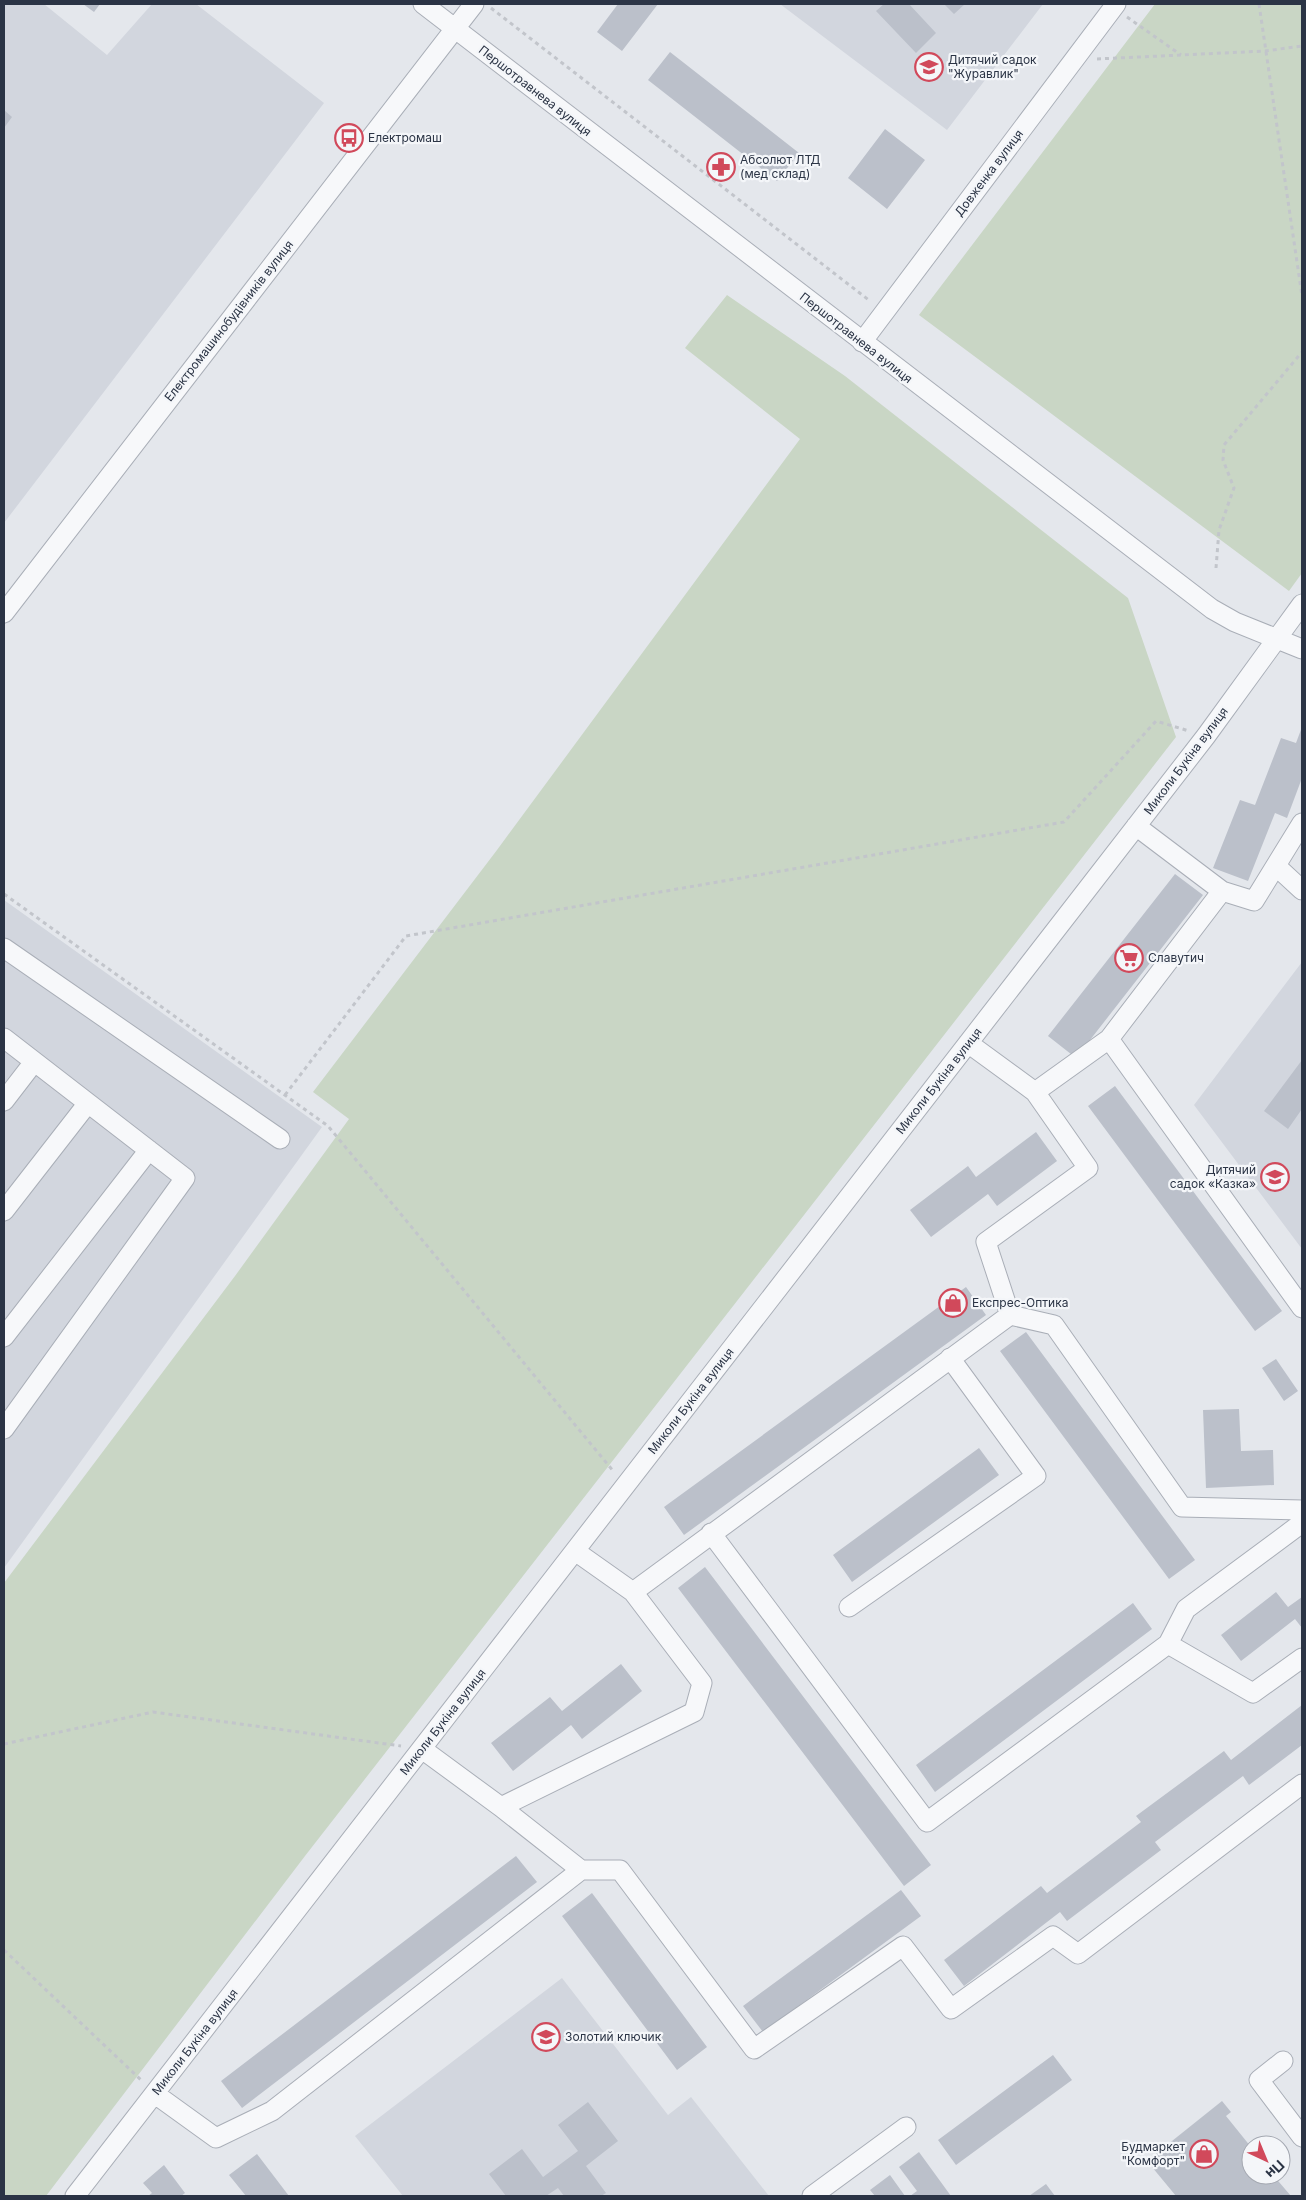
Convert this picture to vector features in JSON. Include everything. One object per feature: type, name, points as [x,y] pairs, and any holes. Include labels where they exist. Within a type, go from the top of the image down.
[{"type":"street","name":"Першотравнева вулиця","points":[[423,4],[1212,609],[1234,622],[1302,650]]},
{"type":"street","name":"Електромашинобудівників вулиця","points":[[4,613],[455,29],[481,5]]},
{"type":"street","name":"Довженка вулиця","points":[[862,342],[1115,6]]},
{"type":"street","name":"Миколи Букіна вулиця","points":[[75,2196],[1206,736],[1302,604]]},
{"type":"street","points":[[1136,826],[1222,891],[1254,902],[1302,823]]},
{"type":"street","points":[[1276,866],[1302,890]]},
{"type":"street","points":[[1035,1092],[1109,1039],[1222,891]]},
{"type":"street","points":[[4,948],[280,1140]]},
{"type":"street","points":[[4,1038],[184,1178],[4,1428]]},
{"type":"street","points":[[1109,1039],[1302,1308]]},
{"type":"street","points":[[968,1043],[1035,1092],[1088,1168],[986,1242],[1010,1315]]},
{"type":"street","points":[[4,1102],[34,1062]]},
{"type":"street","points":[[4,1211],[88,1103]]},
{"type":"street","points":[[4,1336],[149,1150]]},
{"type":"street","points":[[633,1592],[1010,1315],[1054,1324],[1182,1507],[1302,1510]]},
{"type":"street","points":[[850,1607],[1036,1476],[950,1358]]},
{"type":"street","points":[[711,1533],[927,1822],[1168,1644],[1186,1609],[1302,1523]]},
{"type":"street","points":[[501,1807],[694,1712],[702,1683],[633,1592],[575,1551]]},
{"type":"street","points":[[1168,1644],[1253,1693],[1302,1658]]},
{"type":"street","points":[[422,1749],[501,1807],[581,1870]]},
{"type":"street","points":[[155,2094],[216,2138],[272,2111],[581,1870],[620,1870],[754,2049],[903,1946],[951,2009],[1053,1936],[1078,1954],[1302,1784]]},
{"type":"street","points":[[1283,2060],[1259,2080],[1302,2137]]},
{"type":"street","points":[[812,2196],[906,2126]]},
{"type":"path","points":[[1259,4],[1302,296]]},
{"type":"path","points":[[481,5],[870,301]]},
{"type":"path","points":[[1115,6],[1182,55]]},
{"type":"path","points":[[1074,60],[1265,51],[1302,46]]},
{"type":"path","points":[[1216,568],[1219,530],[1234,488],[1223,460],[1224,445],[1302,352]]},
{"type":"path","points":[[285,1095],[406,936],[1064,822],[1156,721],[1206,736]]},
{"type":"path","points":[[4,894],[328,1126],[625,1486]]},
{"type":"path","points":[[4,1744],[152,1712],[422,1749]]},
{"type":"path","points":[[4,1950],[155,2094]]},
{"type":"shaded area","points":[[4,4],[44,4],[107,55],[152,4],[196,4],[324,103],[4,523]]},
{"type":"shaded area","name":"Дитячий садок \"Журавлик\"","points":[[780,4],[1043,4],[947,130]]},
{"type":"shaded area","points":[[4,900],[322,1127],[4,1568]]},
{"type":"shaded area","name":"Дитячий садок «Казка»","points":[[1302,962],[1302,1249],[1194,1105]]},
{"type":"shaded area","name":"Золотий ключик","points":[[562,1978],[668,2115],[691,2097],[769,2196],[403,2196],[355,2136]]},
{"type":"green space","points":[[1155,4],[1302,4],[1302,573],[1289,591],[919,315]]},
{"type":"green space","points":[[727,295],[845,376],[1128,598],[1176,737],[305,1856],[46,2196],[4,2196],[4,1583],[235,1276],[349,1119],[313,1092],[497,850],[800,439],[685,348]]},
{"type":"building","points":[[83,4],[100,4],[94,12]]},
{"type":"building","points":[[618,4],[658,4],[622,51],[597,32]]},
{"type":"building","points":[[884,4],[909,4],[936,33],[916,53],[876,11]]},
{"type":"building","points":[[944,4],[965,4],[954,14]]},
{"type":"building","points":[[670,52],[799,153],[777,181],[648,80]]},
{"type":"building","points":[[4,110],[12,117],[4,128]]},
{"type":"building","points":[[885,129],[925,160],[887,209],[848,178]]},
{"type":"building","points":[[1302,727],[1302,778],[1287,818],[1275,813],[1248,881],[1213,868],[1240,800],[1255,805],[1281,738],[1296,743]]},
{"type":"building","points":[[1175,874],[1203,895],[1076,1058],[1048,1036]]},
{"type":"building","points":[[1302,1060],[1302,1109],[1288,1129],[1264,1111]]},
{"type":"building","points":[[1115,1086],[1282,1311],[1255,1331],[1088,1106]]},
{"type":"building","points":[[1036,1132],[1057,1161],[997,1206],[988,1194],[931,1237],[910,1210],[968,1166],[976,1177]]},
{"type":"building","points":[[966,1287],[986,1315],[684,1535],[664,1507]]},
{"type":"building","points":[[1026,1332],[1195,1560],[1169,1579],[1000,1351]]},
{"type":"building","points":[[1276,1359],[1298,1391],[1284,1401],[1262,1368]]},
{"type":"building","points":[[1239,1409],[1241,1451],[1273,1450],[1274,1485],[1206,1488],[1203,1410]]},
{"type":"building","points":[[979,1448],[999,1475],[852,1582],[833,1555]]},
{"type":"building","points":[[705,1567],[931,1865],[904,1886],[678,1588]]},
{"type":"building","points":[[1276,1592],[1288,1607],[1302,1597],[1302,1628],[1295,1619],[1241,1661],[1221,1635]]},
{"type":"building","points":[[1133,1603],[1152,1629],[935,1792],[916,1765]]},
{"type":"building","points":[[621,1664],[642,1691],[582,1739],[571,1725],[513,1771],[491,1743],[550,1697],[562,1711]]},
{"type":"building","points":[[1302,1705],[1302,1745],[1249,1785],[1243,1776],[1155,1842],[1161,1850],[1067,1921],[1060,1912],[964,1986],[944,1960],[1041,1886],[1047,1893],[1141,1822],[1136,1816],[1224,1751],[1231,1760]]},
{"type":"building","points":[[516,1856],[537,1882],[242,2108],[221,2081]]},
{"type":"building","points":[[901,1890],[921,1916],[763,2032],[743,2006]]},
{"type":"building","points":[[592,1893],[707,2047],[677,2070],[562,1916]]},
{"type":"building","points":[[1053,2055],[1072,2080],[956,2165],[938,2140]]},
{"type":"building","name":"Будмаркет \"Комфорт\"","points":[[1222,2101],[1231,2112],[1226,2116],[1241,2135],[1241,2185],[1282,2185],[1291,2196],[1176,2196],[1147,2161]]},
{"type":"building","points":[[588,2102],[618,2141],[586,2166],[606,2193],[601,2196],[564,2196],[558,2188],[546,2196],[506,2196],[489,2174],[522,2149],[543,2177],[578,2151],[558,2125]]},
{"type":"building","points":[[919,2152],[951,2196],[910,2196],[917,2191],[899,2167]]},
{"type":"building","points":[[257,2154],[289,2196],[246,2196],[229,2175]]},
{"type":"building","points":[[164,2165],[185,2193],[181,2196],[148,2196],[152,2193],[143,2183]]},
{"type":"building","points":[[890,2175],[905,2196],[875,2196],[870,2190]]},
{"type":"building","points":[[1046,2184],[1055,2196],[1029,2196]]},
{"type":"place","name":"Дитячий садок \"Журавлик\"","points":[[929,67]]},
{"type":"place","name":"Електромаш","points":[[349,138]]},
{"type":"place","name":"Абсолют ЛТД (мед склад)","points":[[721,167]]},
{"type":"place","name":"Славутич","points":[[1129,958]]},
{"type":"place","name":"Дитячий садок «Казка»","points":[[1275,1177]]},
{"type":"place","name":"Експрес-Оптика","points":[[953,1303]]},
{"type":"place","name":"Золотий ключик","points":[[546,2037]]},
{"type":"place","name":"Будмаркет \"Комфорт\"","points":[[1204,2154]]}]
